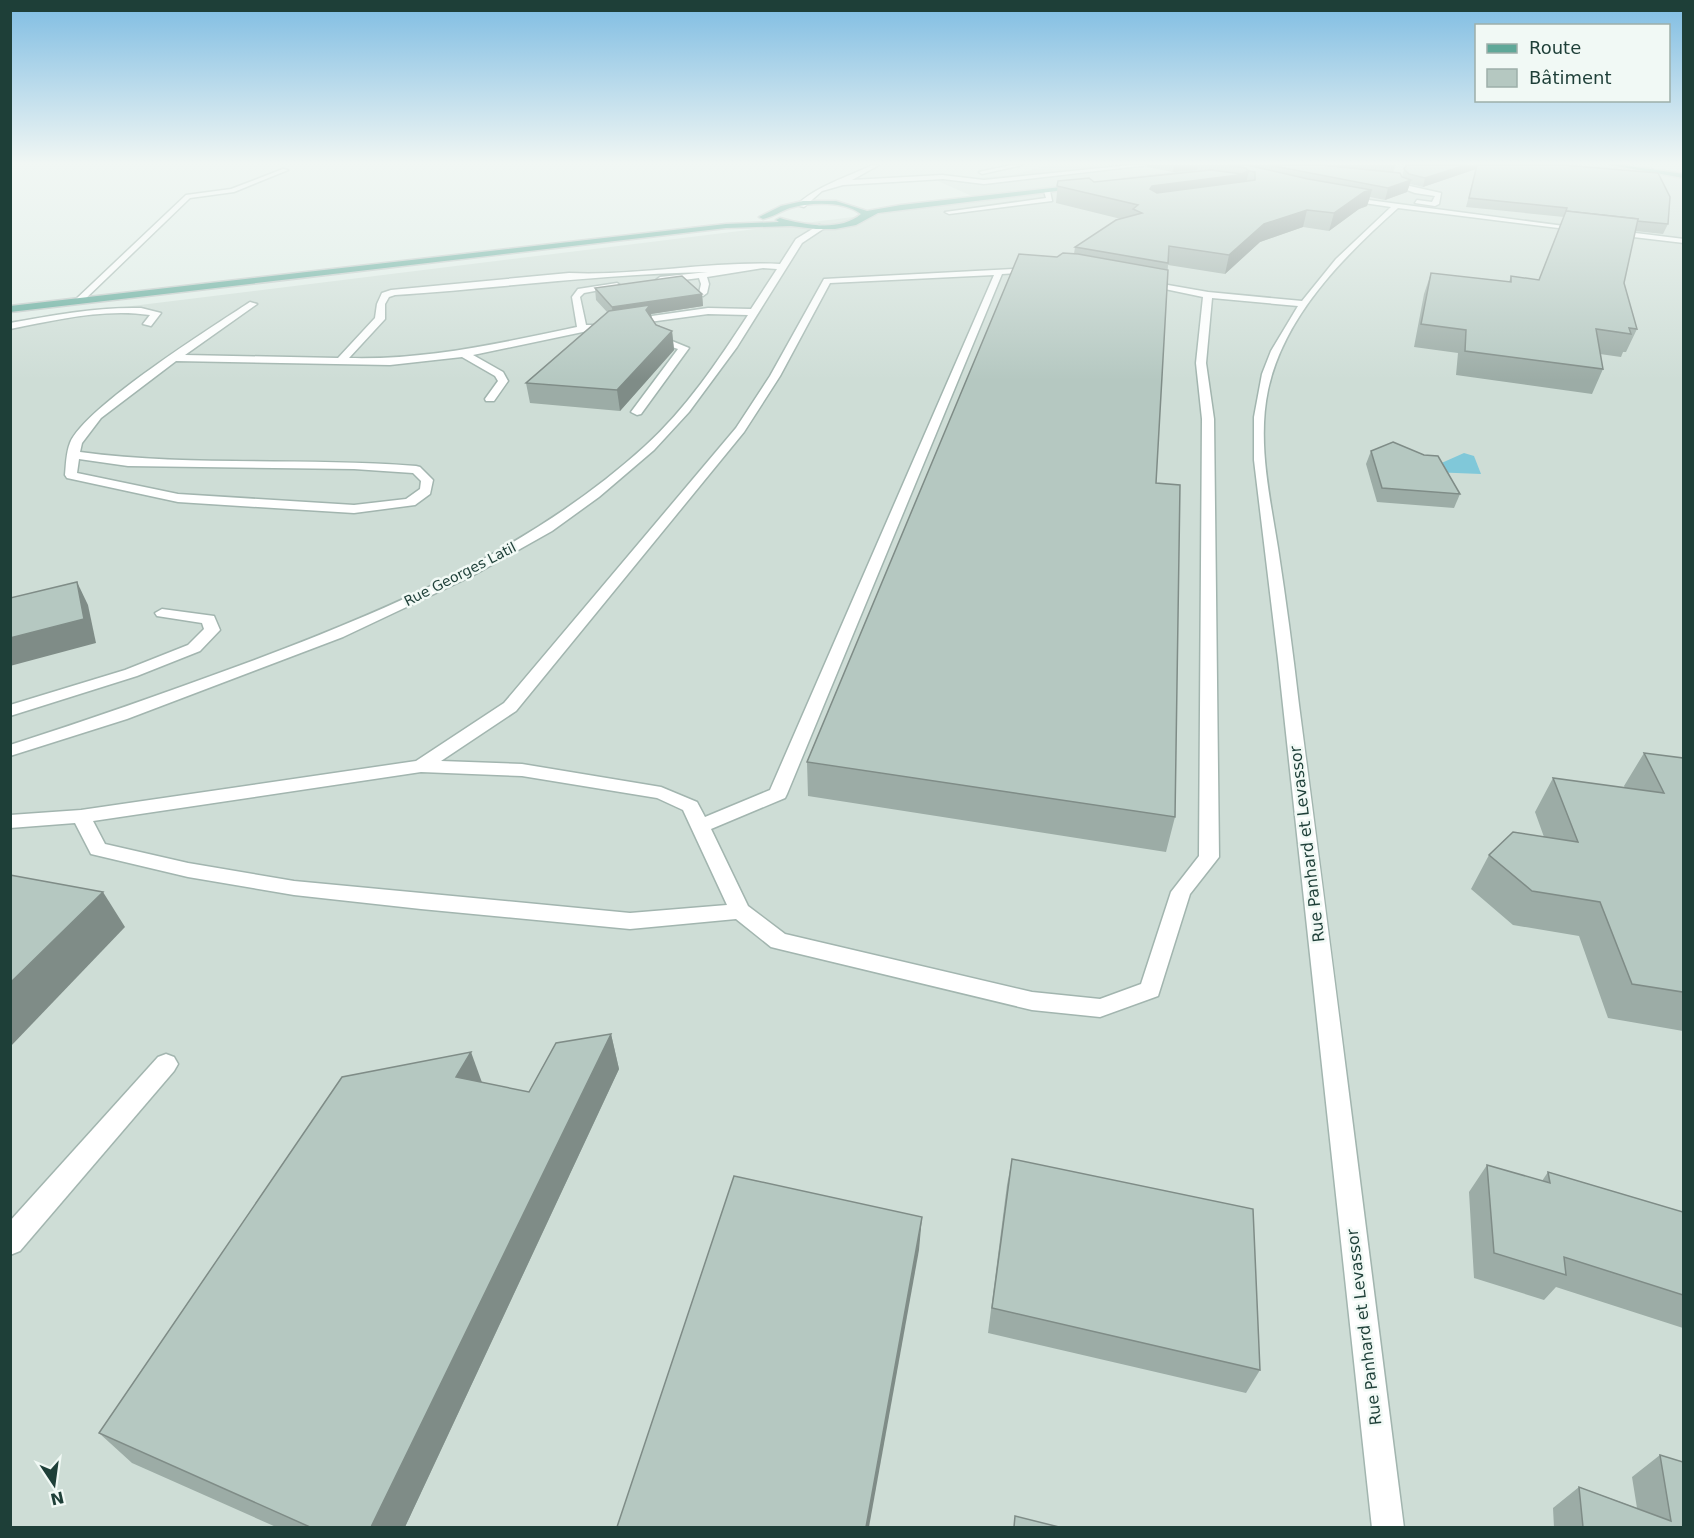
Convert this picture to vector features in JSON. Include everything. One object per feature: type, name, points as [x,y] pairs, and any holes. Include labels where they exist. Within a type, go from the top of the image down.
[{"type":"main road","points":[[10,309],[633,237]]},
{"type":"street","points":[[78,301],[145,237]]},
{"type":"street","points":[[799,237],[799,241]]},
{"type":"street","name":"Rue Georges Latil","points":[[10,751],[121,715],[338,634],[467,573],[547,528],[596,494],[650,448],[685,410],[732,347],[799,241],[806,237]]},
{"type":"street","name":"Rue Panhard et Levassor","points":[[1365,237],[1304,304],[1281,340],[1267,375],[1259,416],[1260,465],[1284,643],[1388,1527]]},
{"type":"street","points":[[1649,237],[1683,241]]},
{"type":"street","points":[[341,361],[380,319],[381,304],[385,295],[394,292],[470,287],[568,276],[595,277],[675,270],[783,267]]},
{"type":"street","points":[[580,291],[750,268]]},
{"type":"street","points":[[421,766],[510,706],[518,698],[740,430],[775,376],[827,281],[1047,269]]},
{"type":"street","points":[[700,826],[778,794],[999,272]]},
{"type":"street","points":[[702,274],[705,284],[703,294]]},
{"type":"street","points":[[582,329],[576,297],[595,277]]},
{"type":"street","points":[[1131,281],[1208,296],[1304,304]]},
{"type":"street","points":[[10,822],[81,816],[421,766],[522,770],[661,793],[690,806],[740,910],[779,941],[1032,1001],[1100,1008],[1150,990],[1181,892],[1209,857],[1208,419],[1201,363],[1208,296]]},
{"type":"street","points":[[74,455],[128,462],[364,466],[416,470],[427,480],[426,491],[410,502],[354,509],[178,498],[71,475],[75,443],[97,416],[174,358],[253,304]]},
{"type":"street","points":[[10,326],[82,315],[143,310],[156,313],[148,324]]},
{"type":"street","points":[[174,358],[390,362],[464,354],[582,329],[655,327],[719,312]]},
{"type":"street","points":[[559,334],[719,312],[754,312]]},
{"type":"street","points":[[637,412],[684,348],[663,341],[655,327]]},
{"type":"street","points":[[464,354],[499,374],[503,381],[490,399]]},
{"type":"street","points":[[10,711],[131,673],[194,648],[212,630],[209,619],[162,613]]},
{"type":"street","points":[[81,816],[98,849],[188,870],[294,888],[630,921],[740,910]]},
{"type":"street","points":[[10,1242],[166,1064]]},
{"type":"shaded area","points":[[693,237],[1683,237],[1683,1527],[11,1527],[10,321]]},
{"type":"water","points":[[1464,453],[1474,456],[1481,474],[1431,472],[1428,469]]},
{"type":"building","points":[[1091,237],[1250,237],[1229,255],[1169,246],[1168,263],[1075,247]]},
{"type":"building","points":[[1556,237],[1634,237],[1624,283],[1637,329],[1629,328],[1631,334],[1596,329],[1603,369],[1465,351],[1466,330],[1421,324],[1431,273],[1511,282],[1511,276],[1539,280]]},
{"type":"building","points":[[1063,253],[1168,270],[1156,483],[1180,485],[1175,817],[807,762],[1019,254],[1057,257]]},
{"type":"building","points":[[682,276],[702,294],[612,307],[595,288]]},
{"type":"building","points":[[650,305],[646,310],[656,325],[672,331],[617,390],[526,383],[609,311]]},
{"type":"building","points":[[1393,442],[1424,455],[1438,456],[1460,494],[1382,488],[1371,451]]},
{"type":"building","points":[[77,582],[84,619],[10,638],[10,598]]},
{"type":"building","points":[[1644,753],[1683,758],[1683,992],[1632,984],[1600,902],[1532,891],[1489,855],[1513,832],[1578,842],[1553,778],[1664,793]]},
{"type":"building","points":[[10,875],[103,892],[10,983]]},
{"type":"building","points":[[611,1034],[371,1527],[310,1527],[99,1433],[342,1077],[471,1052],[456,1077],[529,1092],[556,1043]]},
{"type":"building","points":[[1012,1159],[1253,1209],[1260,1370],[992,1308]]},
{"type":"building","points":[[1487,1165],[1550,1183],[1548,1172],[1683,1212],[1683,1295],[1564,1257],[1566,1275],[1494,1253]]},
{"type":"building","points":[[734,1176],[922,1217],[866,1527],[617,1527]]},
{"type":"building","points":[[1660,1455],[1683,1462],[1683,1527],[1583,1527],[1579,1487],[1671,1521]]},
{"type":"building","points":[[1015,1516],[1059,1527],[1014,1527]]}]
